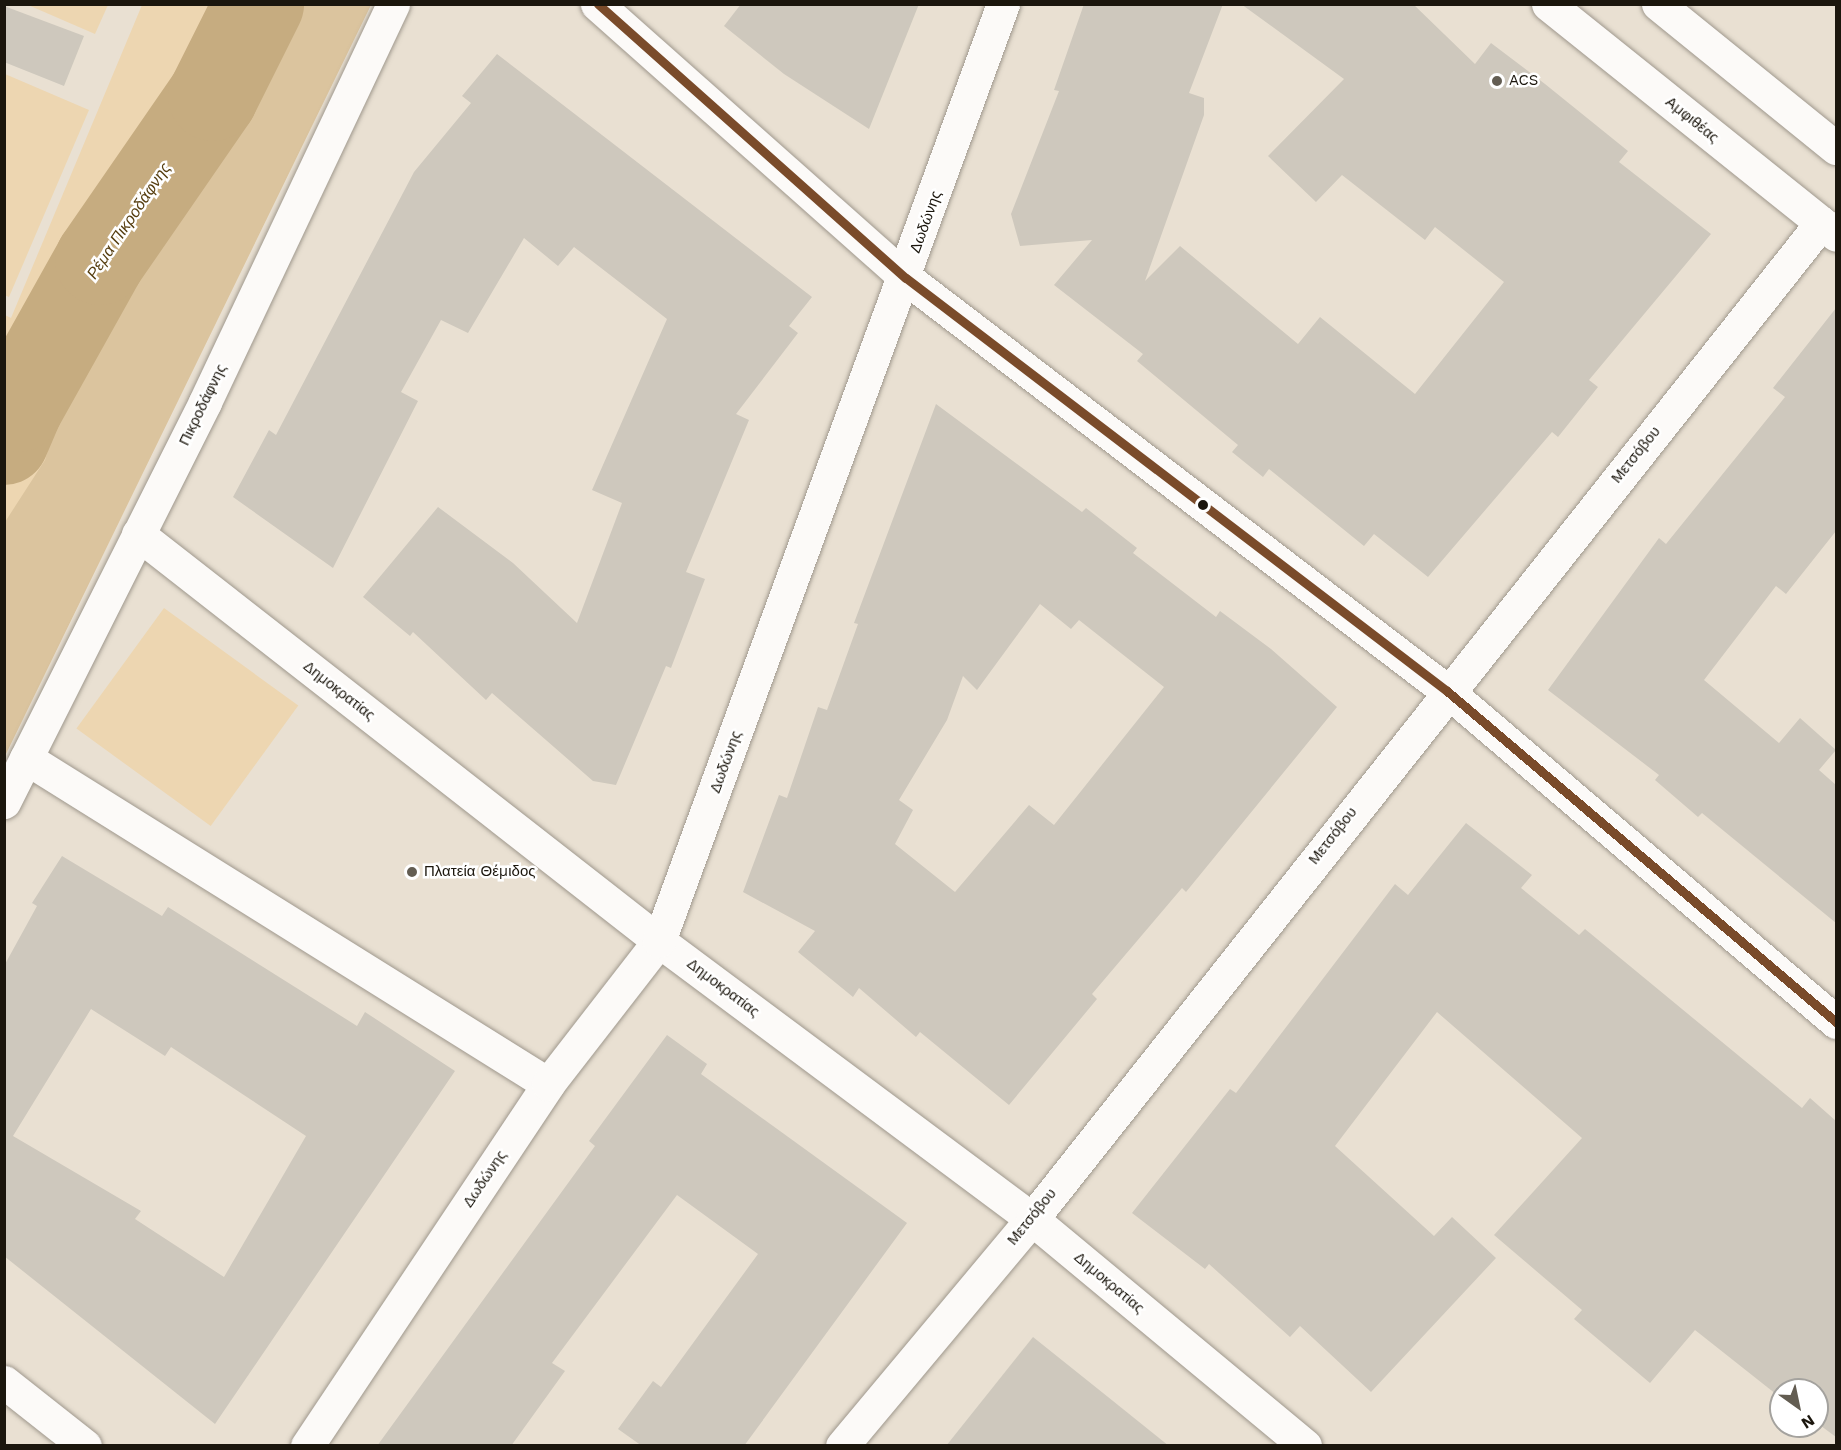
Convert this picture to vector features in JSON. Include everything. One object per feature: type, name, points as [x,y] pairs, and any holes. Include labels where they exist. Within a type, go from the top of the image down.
[{"type":"street","name":"Πικροδάφνης","points":[[4,802],[138,534],[393,4]]},
{"type":"street","points":[[597,4],[906,278],[1447,691],[1836,1022]]},
{"type":"street","name":"Δωδώνης","points":[[307,1446],[548,1084],[659,941],[906,278],[1003,4]]},
{"type":"street","name":"Αμφιθέας","points":[[1548,4],[1829,229]]},
{"type":"street","points":[[1658,4],[1836,148]]},
{"type":"street","name":"Μετσόβου","points":[[842,1446],[1032,1219],[1447,691],[1829,229]]},
{"type":"street","name":"Δημοκρατίας","points":[[138,534],[659,941],[1032,1219],[1305,1446]]},
{"type":"street","points":[[26,758],[548,1084]]},
{"type":"street","points":[[4,1382],[85,1446]]},
{"type":"shaded area","points":[[28,5],[108,5],[95,34]]},
{"type":"shaded area","points":[[142,5],[364,5],[5,707],[5,315],[11,318]]},
{"type":"shaded area","points":[[280,5],[371,5],[5,756],[5,522],[45,460],[74,366],[117,268],[202,152],[252,46]]},
{"type":"shaded area","points":[[5,74],[89,110],[9,297],[4,295]]},
{"type":"shaded area","points":[[164,608],[298,706],[211,826],[76,729]]},
{"type":"building","points":[[741,4],[919,4],[869,129],[784,74],[724,26]]},
{"type":"building","points":[[1084,4],[1223,4],[1189,93],[1204,98],[1204,115],[1145,281],[1180,246],[1298,344],[1320,317],[1415,394],[1504,282],[1435,227],[1425,240],[1342,175],[1316,202],[1268,156],[1344,79],[1241,4],[1413,4],[1475,64],[1491,43],[1545,84],[1628,151],[1619,162],[1711,234],[1589,380],[1598,387],[1558,437],[1552,432],[1428,577],[1374,534],[1364,546],[1269,469],[1263,477],[1232,452],[1238,445],[1137,361],[1143,354],[1054,285],[1092,240],[1020,246],[1011,214],[1059,91],[1054,90]]},
{"type":"building","points":[[4,6],[84,36],[64,86],[4,62]]},
{"type":"building","points":[[497,54],[812,297],[789,326],[798,333],[736,414],[749,420],[686,572],[705,579],[671,668],[666,666],[616,785],[593,781],[492,693],[486,700],[413,632],[410,636],[363,597],[438,507],[513,563],[577,623],[622,503],[592,490],[667,319],[574,247],[558,266],[524,238],[468,333],[441,320],[401,392],[418,401],[333,568],[233,497],[269,430],[276,435],[414,172],[471,103],[462,96]]},
{"type":"building","points":[[1836,308],[1836,531],[1786,594],[1776,586],[1704,680],[1779,743],[1800,718],[1836,750],[1819,770],[1836,785],[1836,923],[1702,813],[1698,817],[1655,780],[1659,775],[1548,690],[1659,538],[1666,544],[1785,397],[1773,388]]},
{"type":"building","points":[[936,404],[1082,512],[1086,508],[1137,548],[1133,553],[1216,617],[1220,611],[1271,649],[1337,707],[1186,892],[1182,888],[1092,994],[1097,999],[1009,1105],[920,1032],[916,1037],[859,988],[853,997],[798,952],[815,931],[743,892],[779,795],[787,798],[818,707],[827,710],[858,624],[854,623]],"holes":[[[1040,604],[1071,629],[1079,620],[1164,687],[1054,825],[1029,805],[955,892],[895,844],[913,810],[899,800],[947,720],[963,676],[977,690]]]},
{"type":"building","points":[[1466,823],[1532,875],[1521,888],[1579,935],[1585,929],[1802,1108],[1810,1098],[1836,1121],[1836,1437],[1829,1432],[1829,1378],[1769,1378],[1769,1389],[1695,1330],[1650,1383],[1574,1319],[1582,1310],[1494,1235],[1582,1138],[1437,1012],[1335,1146],[1434,1236],[1452,1217],[1496,1258],[1371,1392],[1300,1326],[1290,1337],[1209,1264],[1205,1269],[1132,1213],[1230,1089],[1236,1093],[1395,884],[1408,895]]},
{"type":"building","points":[[62,856],[162,916],[168,907],[357,1026],[365,1012],[455,1071],[215,1424],[4,1256],[4,966],[37,906],[32,903]],"holes":[[[91,1009],[165,1056],[171,1047],[306,1136],[224,1277],[135,1219],[141,1211],[13,1136]]]},
{"type":"building","points":[[667,1035],[707,1064],[701,1074],[907,1223],[744,1446],[642,1446],[618,1429],[653,1381],[661,1387],[758,1254],[677,1195],[552,1363],[565,1371],[511,1446],[377,1446],[595,1146],[589,1141]]},
{"type":"building","points":[[1033,1337],[1108,1397],[1169,1446],[946,1446]]},
{"type":"waterway","name":"Ρέμα Πικροδάφνης","points":[[4,440],[18,407],[100,260],[213,96],[259,4]]},
{"type":"transit line","points":[[598,4],[906,278],[1447,691],[1836,1022]]},
{"type":"place","name":"ACS","points":[[1497,81]]},
{"type":"place","name":"Πλατεία Θέμιδος","points":[[412,872]]}]
